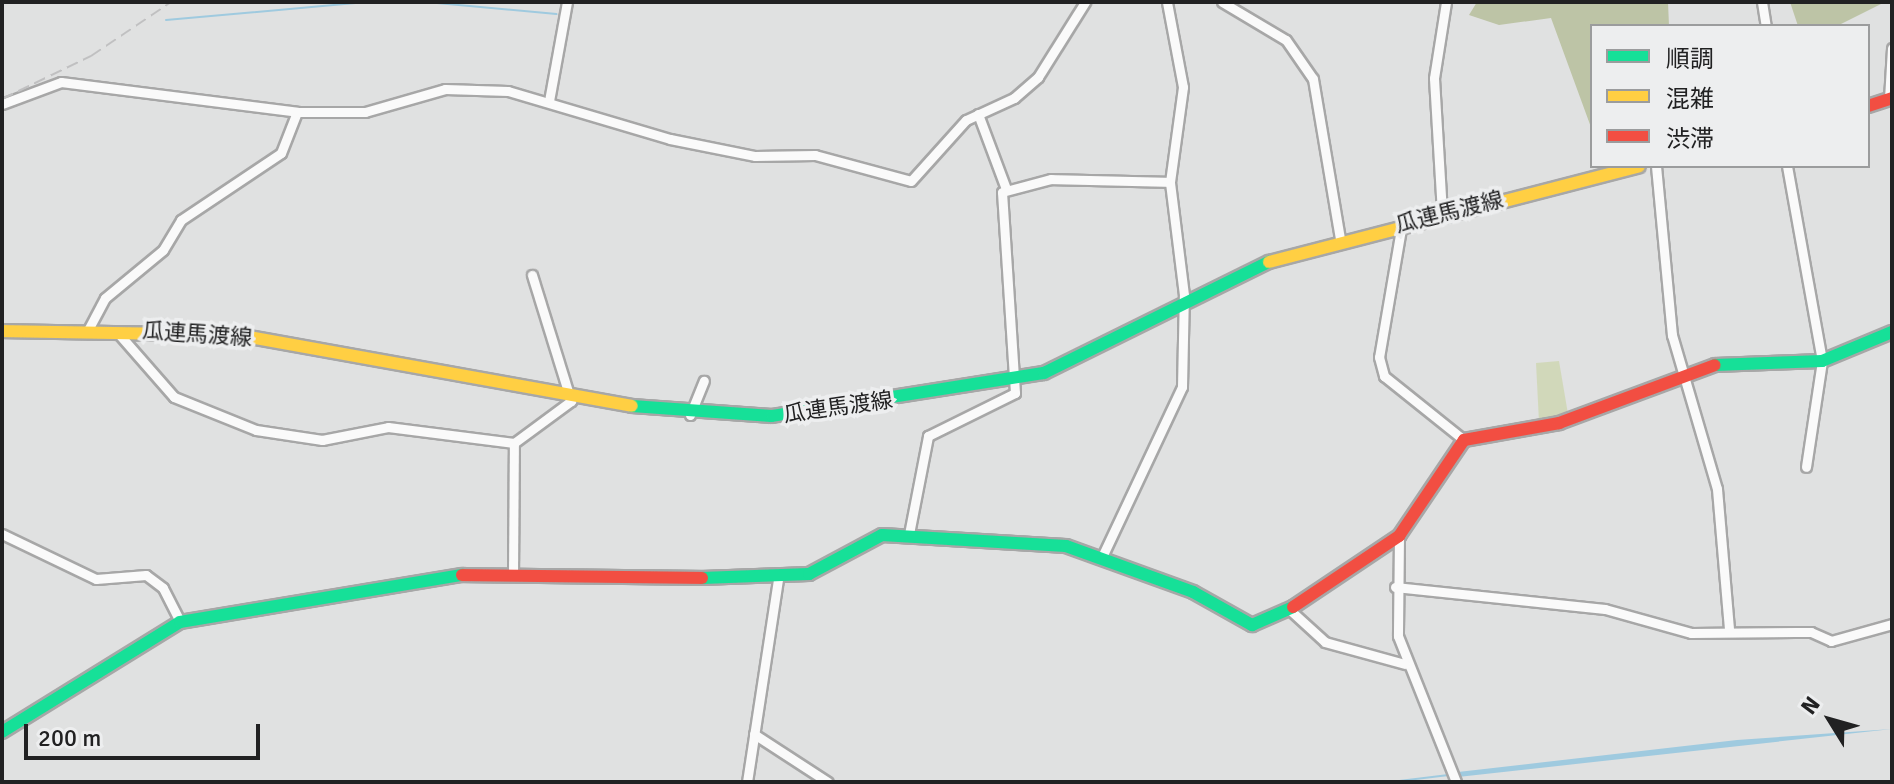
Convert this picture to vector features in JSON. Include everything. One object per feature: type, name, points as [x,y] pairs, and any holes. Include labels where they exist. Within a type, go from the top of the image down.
[{"type":"street","points":[[549,101],[567,2]]},
{"type":"street","points":[[2,104],[61,82],[297,112],[365,112],[445,89],[549,101],[670,139],[755,156],[815,155],[901,181],[922,176],[953,131],[1038,77],[1085,2]]},
{"type":"street","points":[[1101,559],[1140,464],[1177,403],[1183,302],[1170,182],[1183,87],[1167,2]]},
{"type":"street","points":[[1222,2],[1286,40],[1313,79],[1340,238]]},
{"type":"street","points":[[1442,213],[1434,78],[1446,2]]},
{"type":"street","points":[[1762,2],[1766,24]]},
{"type":"street","points":[[1870,105],[1890,99],[1892,48]]},
{"type":"street","points":[[88,330],[105,298],[163,250],[181,220],[281,153],[297,112]]},
{"type":"street","points":[[909,534],[928,436],[1015,393],[1001,200],[1006,189],[978,114]]},
{"type":"street","name":"瓜連馬渡線","points":[[2,331],[116,330],[238,335],[690,415],[772,416],[1014,380],[1078,359],[1254,265],[1340,238],[1631,168]]},
{"type":"street","points":[[1656,168],[1683,375],[1717,489],[1729,629]]},
{"type":"street","points":[[1787,168],[1822,361],[1806,467]]},
{"type":"street","points":[[1006,189],[1051,179],[1170,182]]},
{"type":"street","points":[[1402,223],[1379,357],[1384,376],[1464,440]]},
{"type":"street","points":[[116,330],[174,397],[256,430],[322,440],[388,427],[514,443],[570,395],[532,275]]},
{"type":"street","points":[[2,732],[180,622],[456,575],[778,579],[809,574],[882,535],[1025,539],[1101,559],[1193,592],[1252,625],[1290,610],[1399,536],[1464,440],[1559,423],[1724,361],[1822,361],[1892,332]]},
{"type":"street","points":[[690,415],[704,381]]},
{"type":"street","points":[[513,576],[514,443]]},
{"type":"street","points":[[2,534],[96,579],[146,575],[163,588],[180,622]]},
{"type":"street","points":[[1399,536],[1395,587],[1405,664],[1422,686],[1456,782]]},
{"type":"street","points":[[747,782],[778,579]]},
{"type":"street","points":[[1395,587],[1605,609],[1691,633],[1729,629],[1811,632],[1831,641],[1892,624]]},
{"type":"street","points":[[1290,610],[1325,642],[1405,664]]},
{"type":"street","points":[[754,734],[828,782]]},
{"type":"green space","points":[[1477,2],[1668,2],[1669,24],[1590,24],[1590,125],[1551,18],[1499,25],[1469,15]]},
{"type":"green space","points":[[1790,2],[1885,2],[1841,24],[1797,24]]},
{"type":"green space","points":[[1559,361],[1568,414],[1539,422],[1536,363]]},
{"type":"water","points":[[1892,729],[1458,777],[1458,772],[1737,740]]},
{"type":"waterway","points":[[166,20],[369,2]]},
{"type":"waterway","points":[[426,2],[556,14]]},
{"type":"waterway","points":[[1391,782],[1449,775]]},
{"type":"railway","points":[[2,99],[91,56],[171,2]]},
{"type":"traffic: fast","points":[[632,406],[772,416],[1044,373],[1269,262]]},
{"type":"traffic: fast","points":[[1715,365],[1822,361],[1892,332]]},
{"type":"traffic: fast","points":[[702,578],[809,574],[882,535],[1066,546],[1193,592],[1252,625],[1293,607]]},
{"type":"traffic: fast","points":[[2,732],[180,622],[462,575]]},
{"type":"traffic: slow","points":[[1269,262],[1631,168]]},
{"type":"traffic: slow","points":[[2,331],[238,335],[632,406]]},
{"type":"traffic: jam","points":[[1870,105],[1892,98]]},
{"type":"traffic: jam","points":[[1293,607],[1399,536],[1464,440],[1559,423],[1715,365]]},
{"type":"traffic: jam","points":[[462,575],[702,578]]}]
